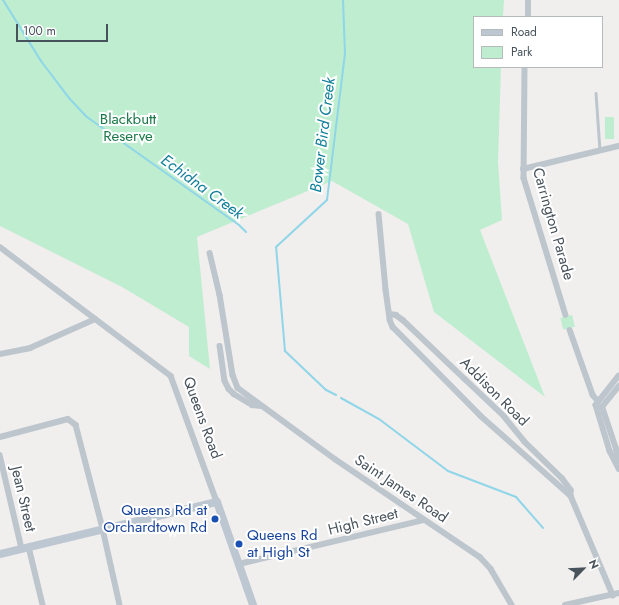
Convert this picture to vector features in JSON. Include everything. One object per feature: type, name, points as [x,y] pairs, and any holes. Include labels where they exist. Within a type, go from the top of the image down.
[{"type":"street","points":[[528,0],[528,16]]},
{"type":"street","name":"Carrington Parade","points":[[525,68],[524,178],[566,315]]},
{"type":"street","points":[[523,169],[619,146]]},
{"type":"street","name":"Addison Road","points":[[379,214],[386,290],[390,320],[393,327],[481,416],[571,496],[616,594]]},
{"type":"street","name":"Queens Road","points":[[0,247],[171,376],[253,605]]},
{"type":"street","name":"Saint James Road","points":[[210,253],[220,295],[235,382],[238,388],[423,520],[485,562],[492,569],[512,605]]},
{"type":"street","name":"Addison Road","points":[[390,314],[396,315],[403,320],[504,416],[525,442],[557,471],[571,490],[571,496]]},
{"type":"street","points":[[0,354],[30,348],[95,319]]},
{"type":"street","points":[[570,330],[593,395],[598,401]]},
{"type":"street","name":"Saint James Road","points":[[220,346],[224,375],[229,389],[241,399],[252,405],[262,406]]},
{"type":"street","points":[[619,376],[596,405],[610,451],[619,469]]},
{"type":"street","points":[[619,386],[602,407],[616,449],[619,469]]},
{"type":"street","points":[[0,437],[68,419],[76,425],[103,529],[120,605]]},
{"type":"street","name":"Jean Street","points":[[0,456],[43,605]]},
{"type":"street","points":[[0,554],[217,502]]},
{"type":"street","name":"High Street","points":[[239,564],[423,520]]},
{"type":"street","points":[[565,605],[616,594]]},
{"type":"lane","points":[[596,92],[600,151]]},
{"type":"green space","name":"Blackbutt Reserve","points":[[0,0],[504,0],[503,16],[473,16],[473,68],[501,68],[498,162],[502,220],[480,230],[545,397],[434,312],[408,224],[332,181],[197,237],[210,369],[189,356],[189,327],[122,287],[0,226]]},
{"type":"green space","points":[[605,117],[614,117],[614,139],[605,139]]},
{"type":"green space","points":[[572,315],[575,327],[563,330],[560,318]]},
{"type":"waterway","name":"Echidna Creek","points":[[3,0],[41,61],[69,98],[87,117],[239,225],[246,232]]},
{"type":"waterway","name":"Bower Bird Creek","points":[[336,395],[326,390],[285,351],[276,247],[327,200],[345,54],[343,0]]},
{"type":"waterway","name":"Bower Bird Creek","points":[[341,398],[379,419],[448,471],[516,497],[543,528]]},
{"type":"place","name":"Queens Rd at Orchardtown Rd","points":[[215,519]]},
{"type":"place","name":"Queens Rd at High St","points":[[239,544]]}]
